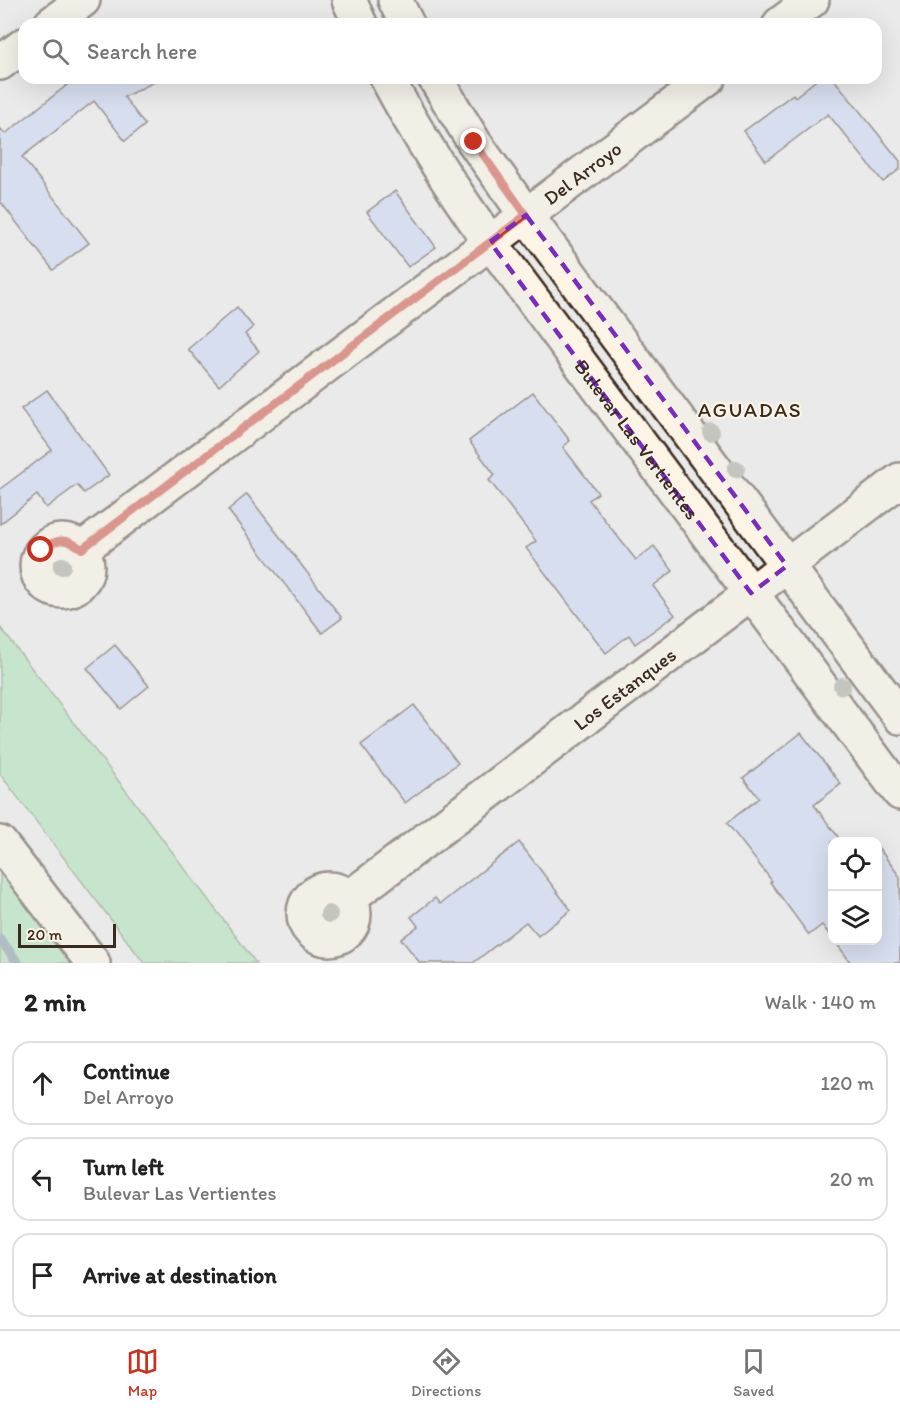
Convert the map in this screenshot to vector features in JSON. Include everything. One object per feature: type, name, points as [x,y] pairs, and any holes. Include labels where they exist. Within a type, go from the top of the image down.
[{"type":"street","points":[[59,18],[83,0]]},
{"type":"street","points":[[349,0],[357,18]]},
{"type":"street","points":[[395,0],[404,18]]},
{"type":"street","points":[[788,18],[812,0]]},
{"type":"street","points":[[0,63],[18,50]]},
{"type":"street","name":"Bulevar Las Vertientes","points":[[390,84],[447,182],[490,242],[900,793]]},
{"type":"street","points":[[439,84],[474,142],[526,215],[900,717]]},
{"type":"street","name":"Del Arroyo","points":[[82,549],[701,84]]},
{"type":"street","name":"Los Estanques","points":[[349,898],[900,480]]},
{"type":"street","points":[[0,843],[93,963]]},
{"type":"highlighted area","points":[[526,215],[787,566],[751,593],[490,242]]},
{"type":"green space","points":[[0,627],[256,963],[144,963],[0,774]]},
{"type":"green space","points":[[0,870],[71,963],[0,963]]},
{"type":"building","points":[[68,84],[150,84],[124,97],[145,125],[125,141],[94,101],[22,157],[89,243],[53,270],[0,201],[0,128],[5,134]]},
{"type":"building","points":[[811,84],[838,84],[900,161],[900,169],[883,182],[828,114],[766,161],[744,131],[793,94],[795,97]]},
{"type":"building","points":[[395,191],[436,247],[408,267],[367,212]]},
{"type":"building","points":[[237,307],[253,327],[245,334],[259,351],[219,386],[188,349]]},
{"type":"building","points":[[47,390],[109,475],[84,493],[77,485],[46,508],[37,495],[0,524],[0,489],[52,450],[21,409]]},
{"type":"building","points":[[533,392],[570,441],[563,447],[598,493],[589,500],[636,560],[654,546],[673,571],[653,586],[675,615],[635,644],[629,635],[606,653],[526,548],[536,541],[489,480],[495,475],[469,441]]},
{"type":"building","points":[[247,494],[342,618],[322,633],[228,510]]},
{"type":"building","points":[[115,645],[149,686],[121,709],[87,668]]},
{"type":"building","points":[[414,705],[458,763],[405,803],[361,745]]},
{"type":"building","points":[[801,733],[841,784],[814,805],[838,837],[828,837],[828,933],[822,925],[809,935],[770,882],[772,881],[727,823],[759,798],[743,778]]},
{"type":"building","points":[[519,842],[571,910],[538,936],[526,922],[473,963],[420,963],[401,939],[418,926],[411,917],[435,898],[440,904]]},
{"type":"building","points":[[882,852],[900,877],[900,963],[851,963],[838,945],[882,945]]},
{"type":"waterway","points":[[0,939],[18,963]]},
{"type":"district","name":"AGUADAS","points":[[750,410]]},
{"type":"route","points":[[41,550],[51,542],[62,540],[73,542],[82,549],[526,215],[474,142]]}]
